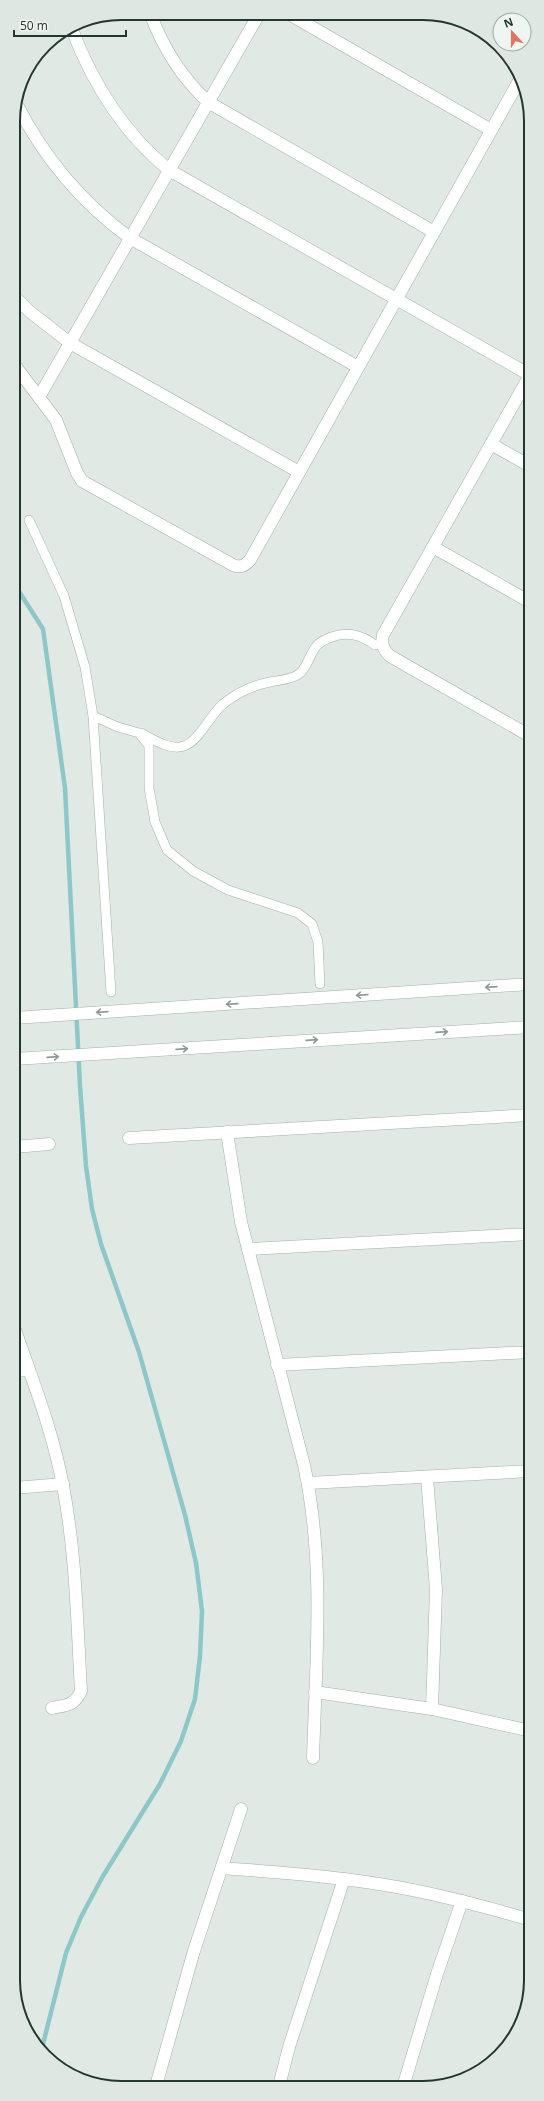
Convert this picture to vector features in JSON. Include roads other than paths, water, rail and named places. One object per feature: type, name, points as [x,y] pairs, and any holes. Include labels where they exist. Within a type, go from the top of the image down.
[{"type":"street","points":[[153,20],[179,72],[208,102],[434,232]]},
{"type":"street","points":[[39,397],[256,20]]},
{"type":"street","points":[[299,20],[491,130]]},
{"type":"street","points":[[73,32],[88,68],[115,112],[140,144],[169,170],[524,372]]},
{"type":"street","points":[[20,372],[56,420],[77,473],[82,481],[235,566],[243,566],[250,560],[517,83]]},
{"type":"street","points":[[21,111],[38,142],[59,170],[98,211],[130,238],[358,367]]},
{"type":"street","points":[[20,302],[29,311],[70,343],[299,472]]},
{"type":"street","points":[[524,386],[383,635],[383,648],[390,656],[524,733]]},
{"type":"street","points":[[491,444],[524,463]]},
{"type":"street","points":[[433,547],[524,599]]},
{"type":"street","points":[[20,1018],[524,984]]},
{"type":"street","points":[[20,1059],[524,1027]]},
{"type":"street","points":[[129,1138],[524,1115]]},
{"type":"street","points":[[228,1132],[233,1180],[248,1249],[308,1483],[315,1538],[316,1581],[313,1758]]},
{"type":"street","points":[[20,1146],[49,1144]]},
{"type":"street","points":[[248,1249],[524,1234]]},
{"type":"street","points":[[20,1344],[52,1440],[63,1484],[73,1560],[81,1691],[77,1700],[70,1704],[52,1708]]},
{"type":"street","points":[[277,1365],[524,1352]]},
{"type":"street","points":[[20,1371],[29,1370]]},
{"type":"street","points":[[308,1483],[524,1471]]},
{"type":"street","points":[[427,1477],[436,1589],[432,1709]]},
{"type":"street","points":[[20,1488],[63,1484]]},
{"type":"street","points":[[315,1692],[432,1709],[524,1729]]},
{"type":"street","points":[[157,2081],[193,1954],[241,1809]]},
{"type":"street","points":[[222,1868],[344,1879],[394,1887],[462,1901],[524,1918]]},
{"type":"street","points":[[280,2081],[292,2040],[344,1879]]},
{"type":"street","points":[[405,2081],[462,1901]]},
{"type":"lane","points":[[29,520],[64,596],[85,667],[93,716],[110,992]]},
{"type":"lane","points":[[93,716],[118,727],[139,733],[168,746],[182,746],[191,742],[209,718],[223,704],[241,692],[259,684],[292,678],[299,674],[316,646],[325,639],[348,633],[366,638],[375,645]]},
{"type":"lane","points":[[139,733],[149,746],[149,788],[155,822],[167,850],[193,871],[228,890],[298,913],[312,924],[318,942],[320,984]]},
{"type":"waterway","points":[[20,593],[43,629],[65,788],[80,1086],[86,1166],[92,1209],[101,1244],[139,1352],[185,1515],[196,1563],[202,1611],[200,1656],[195,1699],[181,1741],[160,1784],[103,1876],[81,1917],[66,1953],[43,2044]]}]
